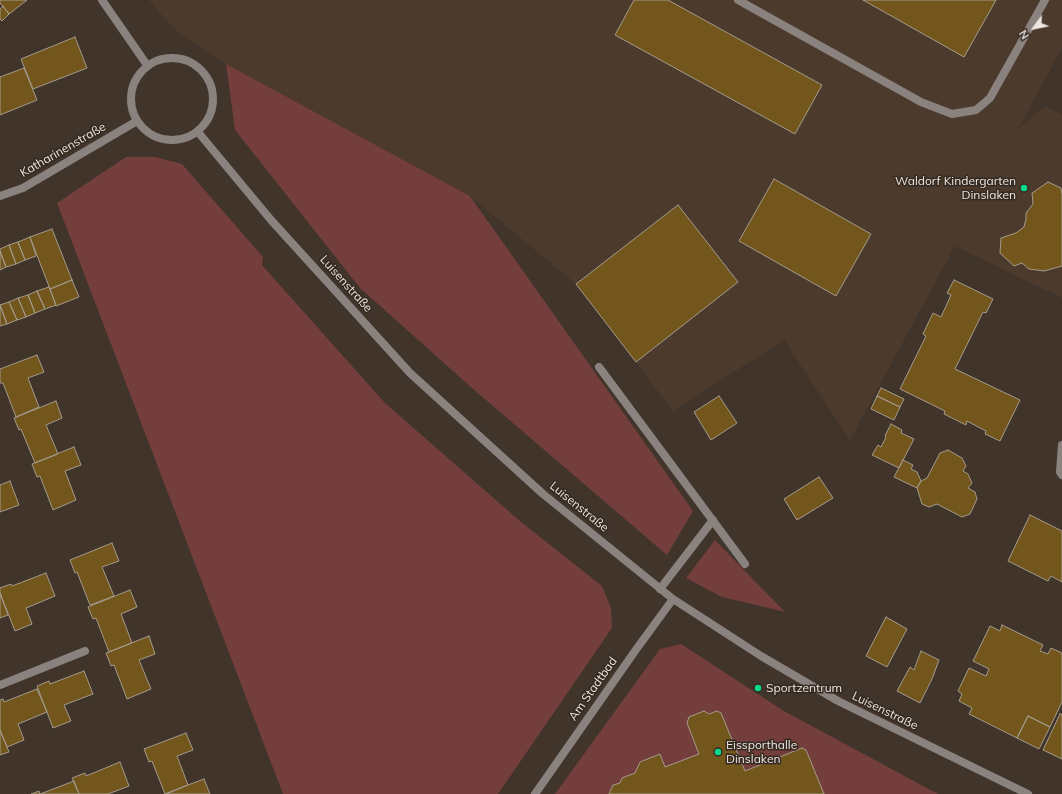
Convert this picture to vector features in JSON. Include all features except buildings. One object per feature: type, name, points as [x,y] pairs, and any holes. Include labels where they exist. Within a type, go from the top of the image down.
[{"type":"street","points":[[102,0],[147,66]]},
{"type":"street","points":[[738,0],[921,102],[952,114],[976,110],[990,98],[1045,0]]},
{"type":"street","points":[[174,58],[188,61],[201,69],[209,80],[213,94],[212,108],[207,122],[198,132],[185,138],[172,141],[158,138],[146,132],[137,121],[132,110],[130,97],[138,74],[147,66],[160,59],[174,58]]},
{"type":"street","name":"Katharinenstraße","points":[[0,196],[23,188],[137,121]]},
{"type":"street","name":"Luisenstraße","points":[[198,132],[271,220],[410,373],[543,494],[660,589],[673,599],[773,663],[838,701],[1028,794]]},
{"type":"street","points":[[599,367],[745,564]]},
{"type":"street","points":[[1062,445],[1060,472],[1062,476]]},
{"type":"street","points":[[660,589],[713,520]]},
{"type":"street","name":"Am Stadtbad","points":[[536,794],[635,651],[673,599]]},
{"type":"street","points":[[0,685],[85,651]]},
{"type":"shaded area","points":[[149,0],[1062,0],[1062,48],[1018,129],[1046,106],[1062,115],[1062,298],[955,246],[850,440],[784,340],[673,411],[576,284],[470,196],[226,64],[173,28]]},
{"type":"shaded area","points":[[226,64],[470,196],[693,511],[667,555],[472,388],[360,288],[235,130]]},
{"type":"shaded area","points":[[126,157],[155,157],[182,164],[263,257],[262,265],[385,403],[521,522],[602,586],[611,608],[612,628],[498,794],[283,794],[57,203]]},
{"type":"shaded area","points":[[715,540],[785,612],[722,597],[686,578]]},
{"type":"shaded area","points":[[681,644],[784,711],[938,794],[555,794],[660,649]]},
{"type":"place","name":"Waldorf Kindergarten Dinslaken","points":[[1024,188]]},
{"type":"place","name":"Sportzentrum","points":[[758,688]]},
{"type":"place","name":"Eissporthalle Dinslaken","points":[[718,752]]}]
